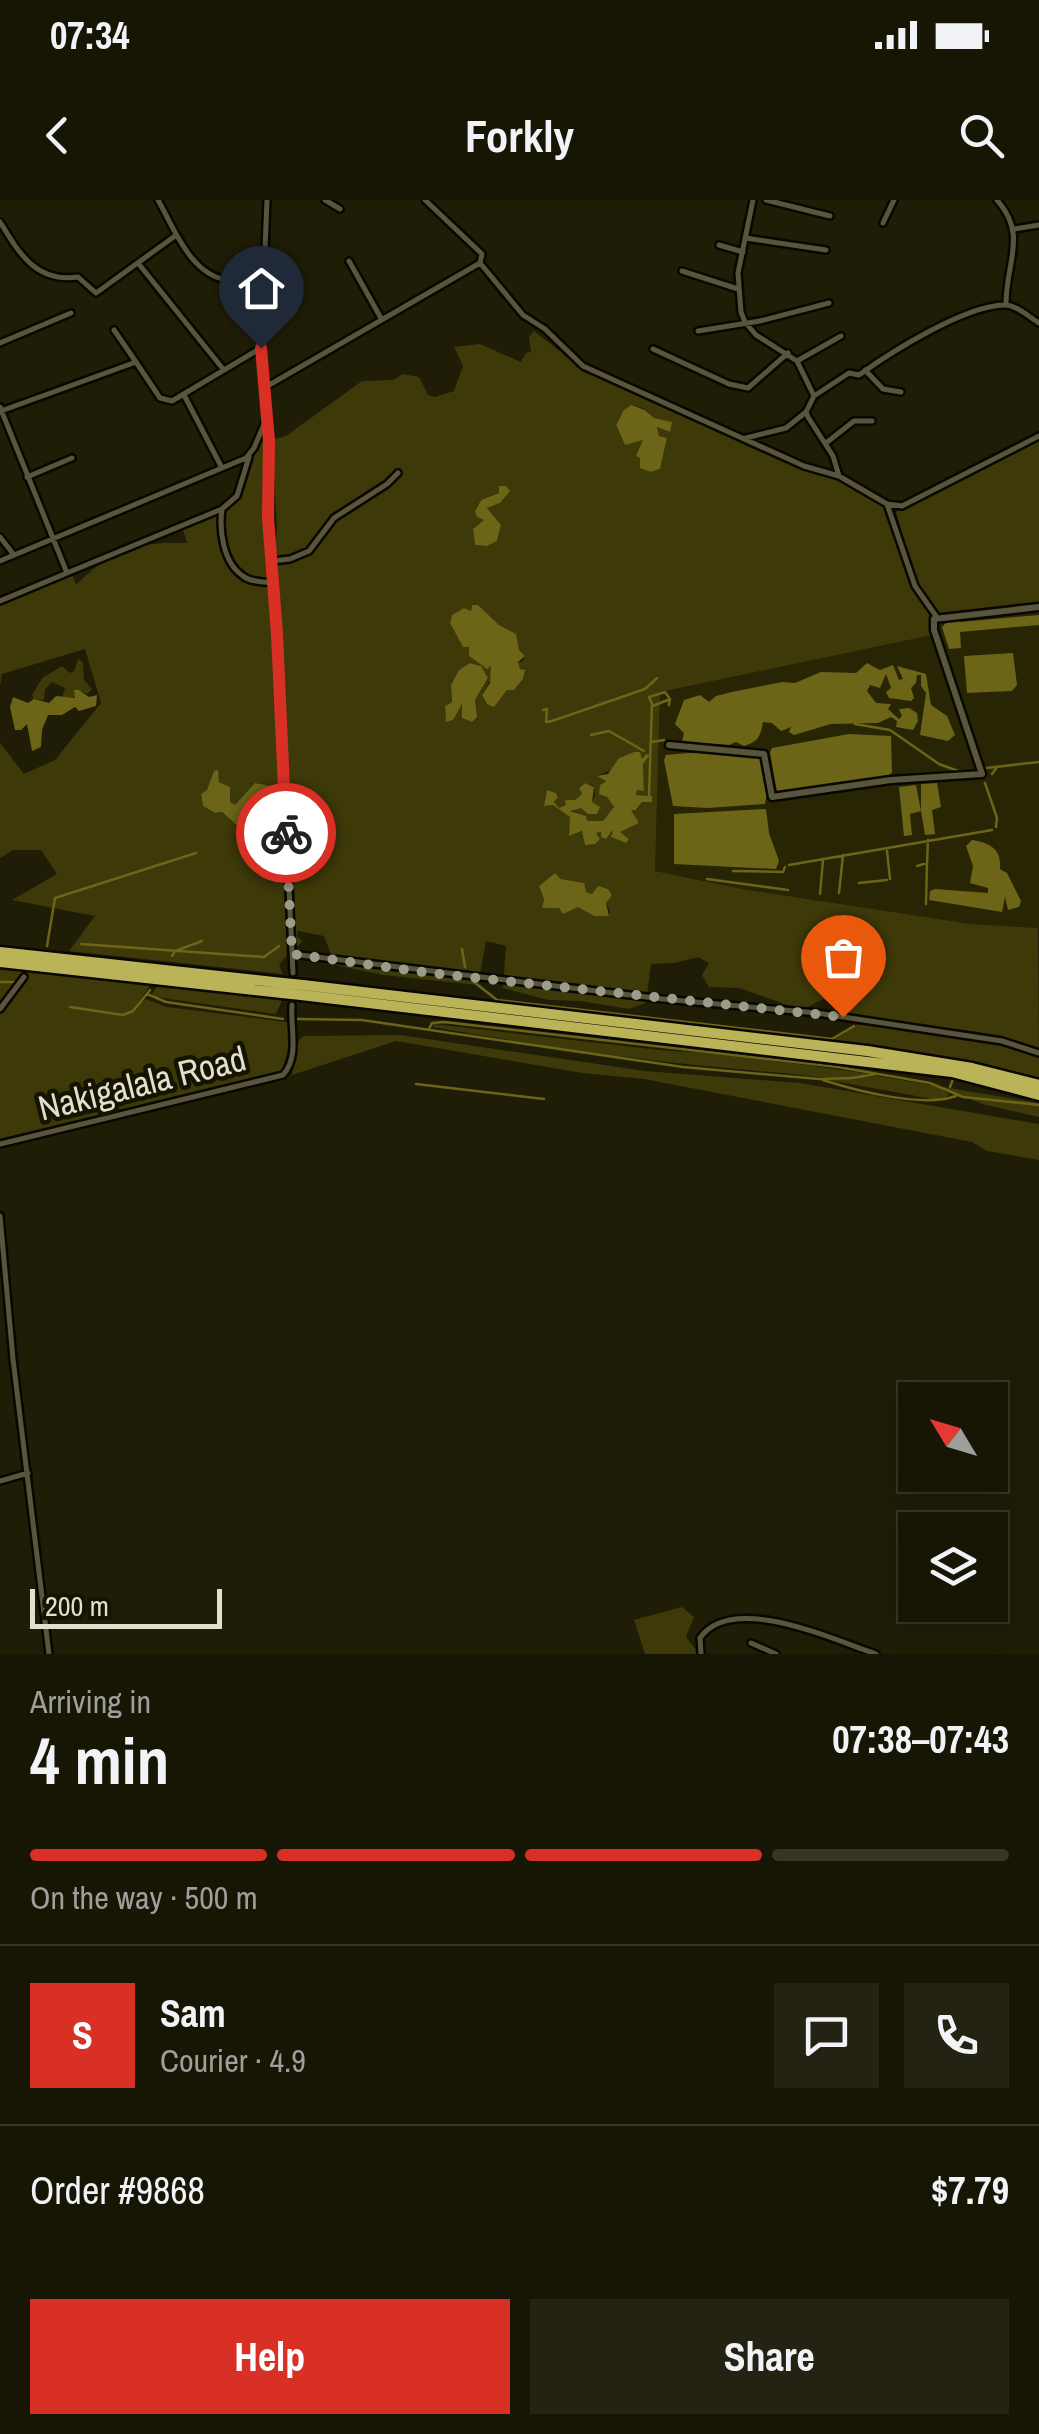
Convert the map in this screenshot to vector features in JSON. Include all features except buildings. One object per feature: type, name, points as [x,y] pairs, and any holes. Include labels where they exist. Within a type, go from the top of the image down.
[{"type":"highway","points":[[0,952],[283,988]]},
{"type":"highway","points":[[0,962],[302,990],[952,1072],[1039,1094]]},
{"type":"highway","points":[[302,990],[868,1051],[972,1068],[1039,1085]]},
{"type":"street","points":[[158,200],[175,236],[205,270],[223,280],[237,277],[264,260]]},
{"type":"street","points":[[267,200],[261,348],[269,441],[268,518],[293,973]]},
{"type":"street","points":[[325,200],[340,209]]},
{"type":"street","points":[[425,200],[479,250],[480,263],[523,315],[545,329],[583,366],[804,466],[839,476],[887,504],[902,506],[924,498],[1039,436]]},
{"type":"street","points":[[752,200],[738,289],[745,322],[756,335],[797,361],[814,396]]},
{"type":"street","points":[[766,200],[830,216]]},
{"type":"street","points":[[883,223],[894,200]]},
{"type":"street","points":[[997,200],[1008,212],[1015,229],[1006,304]]},
{"type":"street","points":[[0,222],[32,267],[64,279],[78,277],[92,292],[98,292],[175,236]]},
{"type":"street","points":[[1015,229],[1039,224]]},
{"type":"street","points":[[745,238],[826,250]]},
{"type":"street","points":[[718,245],[742,252]]},
{"type":"street","points":[[138,262],[223,369]]},
{"type":"street","points":[[349,262],[382,320]]},
{"type":"street","points":[[264,388],[480,263]]},
{"type":"street","points":[[682,272],[738,289]]},
{"type":"street","points":[[698,331],[760,321],[828,303]]},
{"type":"street","points":[[746,438],[786,428],[806,412],[814,396],[940,325],[1006,304],[1039,322]]},
{"type":"street","points":[[0,343],[71,313]]},
{"type":"street","points":[[114,330],[163,401],[172,401],[261,348]]},
{"type":"street","points":[[797,361],[841,336]]},
{"type":"street","points":[[653,348],[729,384],[748,388],[788,353]]},
{"type":"street","points":[[67,573],[2,424],[1,409],[136,362]]},
{"type":"street","points":[[865,370],[883,389],[901,392]]},
{"type":"street","points":[[183,394],[222,468]]},
{"type":"street","points":[[806,412],[826,443],[839,476]]},
{"type":"street","points":[[0,601],[222,510],[237,496],[266,420]]},
{"type":"street","points":[[826,443],[854,421],[872,421]]},
{"type":"street","points":[[0,560],[250,454]]},
{"type":"street","points":[[27,477],[72,458]]},
{"type":"street","points":[[272,561],[309,552],[334,518],[398,473]]},
{"type":"street","points":[[669,746],[764,754],[772,797],[891,780],[982,774],[934,630],[936,616],[915,586],[887,504]]},
{"type":"street","points":[[222,510],[220,526],[231,564],[245,578],[274,583]]},
{"type":"street","points":[[0,537],[14,555]]},
{"type":"street","points":[[936,616],[1039,606]]},
{"type":"street","points":[[292,954],[817,1014],[1002,1041],[1039,1053]]},
{"type":"street","points":[[0,1009],[24,977]]},
{"type":"street","name":"Nakigalala Road","points":[[0,1144],[283,1075],[290,1067],[294,1043],[292,1005]]},
{"type":"street","points":[[0,1216],[49,1654]]},
{"type":"street","points":[[0,1306],[8,1305]]},
{"type":"street","points":[[0,1480],[28,1473]]},
{"type":"street","points":[[701,1654],[700,1638],[712,1624],[746,1617],[782,1623],[876,1654]]},
{"type":"street","points":[[750,1643],[776,1654]]},
{"type":"shaded area","points":[[534,331],[586,372],[678,408],[803,468],[838,478],[881,502],[908,565],[913,587],[932,615],[932,635],[660,692],[655,871],[742,889],[971,924],[1038,928],[1039,1050],[973,1031],[862,1017],[823,999],[802,1010],[739,988],[709,987],[702,975],[709,963],[698,957],[651,964],[646,1003],[629,1009],[548,1000],[503,988],[506,946],[486,941],[478,985],[383,975],[335,965],[324,936],[298,931],[302,941],[294,945],[279,597],[275,587],[276,721],[287,955],[279,965],[283,974],[69,951],[95,916],[12,900],[57,874],[41,850],[13,850],[0,858],[0,743],[24,774],[55,760],[101,703],[85,649],[2,674],[0,687],[0,603],[72,574],[76,585],[101,563],[127,550],[187,543],[181,523],[220,507],[237,495],[248,478],[265,432],[274,566],[277,527],[272,440],[286,436],[362,381],[393,380],[403,374],[419,377],[428,395],[435,397],[454,391],[463,366],[454,347],[480,344],[521,362],[531,352],[529,337]],"holes":[[[631,405],[671,422],[669,432],[657,427],[659,436],[667,438],[660,469],[651,472],[641,468],[637,456],[645,439],[625,445],[616,425]],[[499,486],[506,486],[509,492],[500,503],[487,508],[501,525],[497,541],[487,546],[475,545],[473,529],[484,520],[477,517],[475,510],[481,500],[499,493]],[[478,605],[499,625],[516,634],[519,651],[525,656],[518,662],[524,670],[523,679],[494,706],[487,704],[482,695],[491,677],[490,665],[486,668],[469,656],[469,647],[463,647],[450,623],[452,615],[464,608],[471,612],[472,606]],[[470,663],[480,665],[488,679],[475,700],[476,718],[472,722],[462,718],[464,704],[453,720],[446,722],[445,706],[452,702],[451,685],[459,670]],[[634,752],[639,752],[642,760],[649,755],[643,764],[644,790],[637,790],[636,795],[651,796],[652,801],[630,810],[639,823],[619,832],[628,838],[626,843],[612,837],[614,830],[606,839],[601,832],[596,833],[600,839],[595,844],[585,844],[583,831],[569,836],[571,817],[553,805],[544,806],[547,790],[556,793],[554,802],[559,808],[566,805],[566,800],[575,800],[582,794],[579,788],[585,783],[594,786],[591,803],[599,807],[597,814],[588,814],[582,807],[570,810],[585,816],[587,821],[604,822],[614,807],[600,794],[600,785],[606,780],[598,776],[615,768],[619,758]],[[217,770],[219,782],[230,787],[230,802],[236,806],[255,783],[266,785],[273,794],[266,802],[270,813],[261,822],[239,827],[222,812],[215,813],[203,806],[201,794]],[[555,873],[561,879],[583,883],[585,892],[592,894],[598,887],[612,894],[606,903],[609,916],[594,916],[577,906],[563,914],[560,908],[542,908],[544,899],[539,886]]]},
{"type":"shaded area","points":[[631,405],[654,418],[672,422],[670,432],[657,427],[659,436],[667,438],[660,469],[651,472],[640,468],[640,458],[636,456],[643,440],[625,445],[616,425]]},
{"type":"shaded area","points":[[1039,440],[1039,604],[936,613],[918,589],[896,512]]},
{"type":"shaded area","points":[[499,486],[510,491],[500,503],[487,508],[501,525],[497,541],[487,546],[475,545],[473,529],[484,520],[475,511],[481,500],[499,493]]},
{"type":"shaded area","points":[[472,605],[478,605],[499,625],[516,634],[519,650],[525,656],[518,662],[520,669],[525,670],[523,679],[514,690],[507,690],[494,707],[482,695],[490,683],[491,666],[487,669],[469,656],[469,647],[463,647],[450,623],[452,615],[464,608],[471,611]]},
{"type":"shaded area","points":[[1039,610],[1039,928],[971,924],[742,889],[655,871],[659,692],[931,635],[941,621]]},
{"type":"shaded area","points":[[1039,615],[1039,625],[960,632],[961,648],[949,649],[942,627],[950,619],[960,622]]},
{"type":"shaded area","points":[[1013,653],[1017,685],[1012,691],[967,693],[964,656]]},
{"type":"shaded area","points":[[78,659],[83,662],[84,680],[92,689],[87,694],[79,690],[74,691],[76,697],[62,698],[65,688],[52,682],[45,689],[44,700],[33,699],[42,678],[62,666],[70,673],[74,671]]},
{"type":"shaded area","points":[[470,663],[481,666],[488,678],[475,700],[477,717],[472,722],[462,718],[462,704],[453,720],[446,722],[445,706],[452,702],[451,685],[459,670]]},
{"type":"shaded area","points":[[867,663],[880,670],[893,665],[899,680],[903,679],[897,666],[926,674],[931,705],[947,716],[955,735],[948,741],[920,735],[926,693],[921,675],[917,675],[911,688],[911,701],[889,698],[886,692],[891,688],[886,674],[880,688],[870,685],[867,691],[876,703],[891,704],[888,709],[899,719],[899,709],[909,708],[917,713],[913,730],[896,727],[897,721],[891,717],[878,723],[831,724],[794,735],[789,732],[791,727],[781,731],[772,723],[763,722],[758,738],[744,746],[736,742],[682,742],[684,733],[675,724],[684,700],[700,695],[709,702],[716,696],[782,682],[795,683],[821,672],[856,673]]},
{"type":"shaded area","points":[[74,690],[89,697],[97,695],[96,706],[48,715],[41,747],[32,751],[27,724],[15,730],[10,707],[13,697],[28,703],[34,699],[49,703],[56,696],[75,698]]},
{"type":"shaded area","points":[[849,734],[891,736],[892,772],[888,777],[783,795],[777,792],[772,748]]},
{"type":"shaded area","points":[[713,751],[757,756],[766,772],[765,804],[673,806],[666,755]]},
{"type":"shaded area","points":[[640,752],[642,759],[650,755],[643,764],[644,791],[637,790],[636,795],[652,796],[652,802],[642,802],[631,810],[639,823],[620,832],[629,839],[626,843],[611,837],[613,830],[606,839],[601,832],[596,833],[600,839],[595,844],[585,845],[582,831],[569,836],[570,817],[553,805],[544,806],[547,790],[556,793],[554,802],[559,808],[566,805],[565,800],[575,800],[582,794],[579,788],[585,783],[594,787],[592,802],[600,807],[597,814],[588,814],[581,808],[570,811],[586,816],[587,821],[603,821],[614,807],[599,794],[600,785],[606,781],[597,776],[608,774],[619,758]]},
{"type":"shaded area","points":[[218,770],[219,782],[230,787],[230,802],[235,805],[255,783],[266,785],[274,794],[266,802],[270,813],[261,822],[239,827],[222,812],[215,813],[203,806],[201,794]]},
{"type":"shaded area","points":[[937,783],[941,807],[932,810],[935,834],[925,835],[921,784]]},
{"type":"shaded area","points":[[916,785],[921,811],[910,814],[912,835],[904,836],[899,787]]},
{"type":"shaded area","points":[[766,809],[779,861],[776,869],[674,864],[674,814]]},
{"type":"shaded area","points":[[972,840],[997,851],[1000,869],[1007,873],[1021,901],[1019,907],[1008,910],[1005,897],[1002,912],[929,900],[930,891],[935,889],[988,893],[988,888],[970,883],[973,866],[966,846]]},
{"type":"shaded area","points":[[555,873],[561,879],[584,883],[586,892],[592,894],[598,886],[608,889],[612,895],[606,903],[609,916],[594,916],[578,907],[563,914],[559,908],[542,908],[544,899],[539,886]]},
{"type":"shaded area","points":[[0,969],[151,984],[137,1004],[146,999],[167,1007],[287,1022],[290,1043],[282,1071],[0,1143]]},
{"type":"shaded area","points":[[160,981],[282,1000],[276,1014],[155,997],[152,994]]},
{"type":"shaded area","points":[[433,1024],[733,1055],[871,1074],[834,1078],[686,1064],[517,1041]]},
{"type":"shaded area","points":[[858,1024],[995,1044],[1039,1057],[1039,1079],[952,1059],[834,1040]]},
{"type":"shaded area","points":[[400,1035],[645,1071],[800,1083],[1039,1124],[1039,1160],[987,1151],[972,1142],[644,1079],[582,1073],[396,1041],[292,1075],[299,1040],[304,1036]]},
{"type":"shaded area","points":[[877,1076],[1039,1103],[1039,1117],[986,1105],[942,1089],[950,1095],[938,1100],[828,1080]]},
{"type":"shaded area","points":[[682,1607],[694,1617],[686,1637],[699,1654],[645,1654],[634,1620]]},
{"type":"waterway","points":[[543,710],[547,709],[546,722],[552,721],[645,689],[657,678]]},
{"type":"waterway","points":[[649,795],[649,697],[665,692],[670,699]]},
{"type":"waterway","points":[[653,706],[670,699],[669,705]]},
{"type":"waterway","points":[[855,724],[890,730],[939,764],[961,772]]},
{"type":"waterway","points":[[591,735],[609,731],[644,751]]},
{"type":"waterway","points":[[651,742],[664,740]]},
{"type":"waterway","points":[[986,768],[1039,762]]},
{"type":"waterway","points":[[992,774],[997,767]]},
{"type":"waterway","points":[[919,775],[951,772]]},
{"type":"waterway","points":[[985,783],[997,818],[996,827]]},
{"type":"waterway","points":[[789,865],[992,830]]},
{"type":"waterway","points":[[917,866],[927,863],[928,840]]},
{"type":"waterway","points":[[887,851],[890,879]]},
{"type":"waterway","points":[[47,946],[55,898],[196,853]]},
{"type":"waterway","points":[[839,893],[843,855]]},
{"type":"waterway","points":[[820,894],[823,860]]},
{"type":"waterway","points":[[926,904],[927,863]]},
{"type":"waterway","points":[[733,871],[783,872],[785,867]]},
{"type":"waterway","points":[[707,879],[788,890]]},
{"type":"waterway","points":[[859,883],[887,880]]},
{"type":"waterway","points":[[172,956],[175,951],[202,941]]},
{"type":"waterway","points":[[81,944],[264,957],[279,946]]},
{"type":"waterway","points":[[462,949],[465,967]]},
{"type":"waterway","points":[[0,982],[20,982]]},
{"type":"waterway","points":[[474,982],[497,1000],[832,1039],[854,1026]]},
{"type":"waterway","points":[[70,1007],[123,1015],[133,1011],[150,990]]},
{"type":"waterway","points":[[147,994],[166,1002],[283,1019]]},
{"type":"waterway","points":[[296,1019],[362,1020],[683,1067],[819,1079],[876,1074]]},
{"type":"waterway","points":[[429,1029],[432,1023],[444,1022],[838,1067],[930,1083],[963,1097],[1039,1105]]},
{"type":"waterway","points":[[950,1087],[953,1079]]},
{"type":"waterway","points":[[823,1080],[908,1099],[956,1096]]},
{"type":"waterway","points":[[416,1084],[544,1099]]},
{"type":"way so far","points":[[286,833],[292,954],[430,973],[843,1017]]},
{"type":"route","points":[[261,348],[269,441],[268,518],[286,833]]}]
